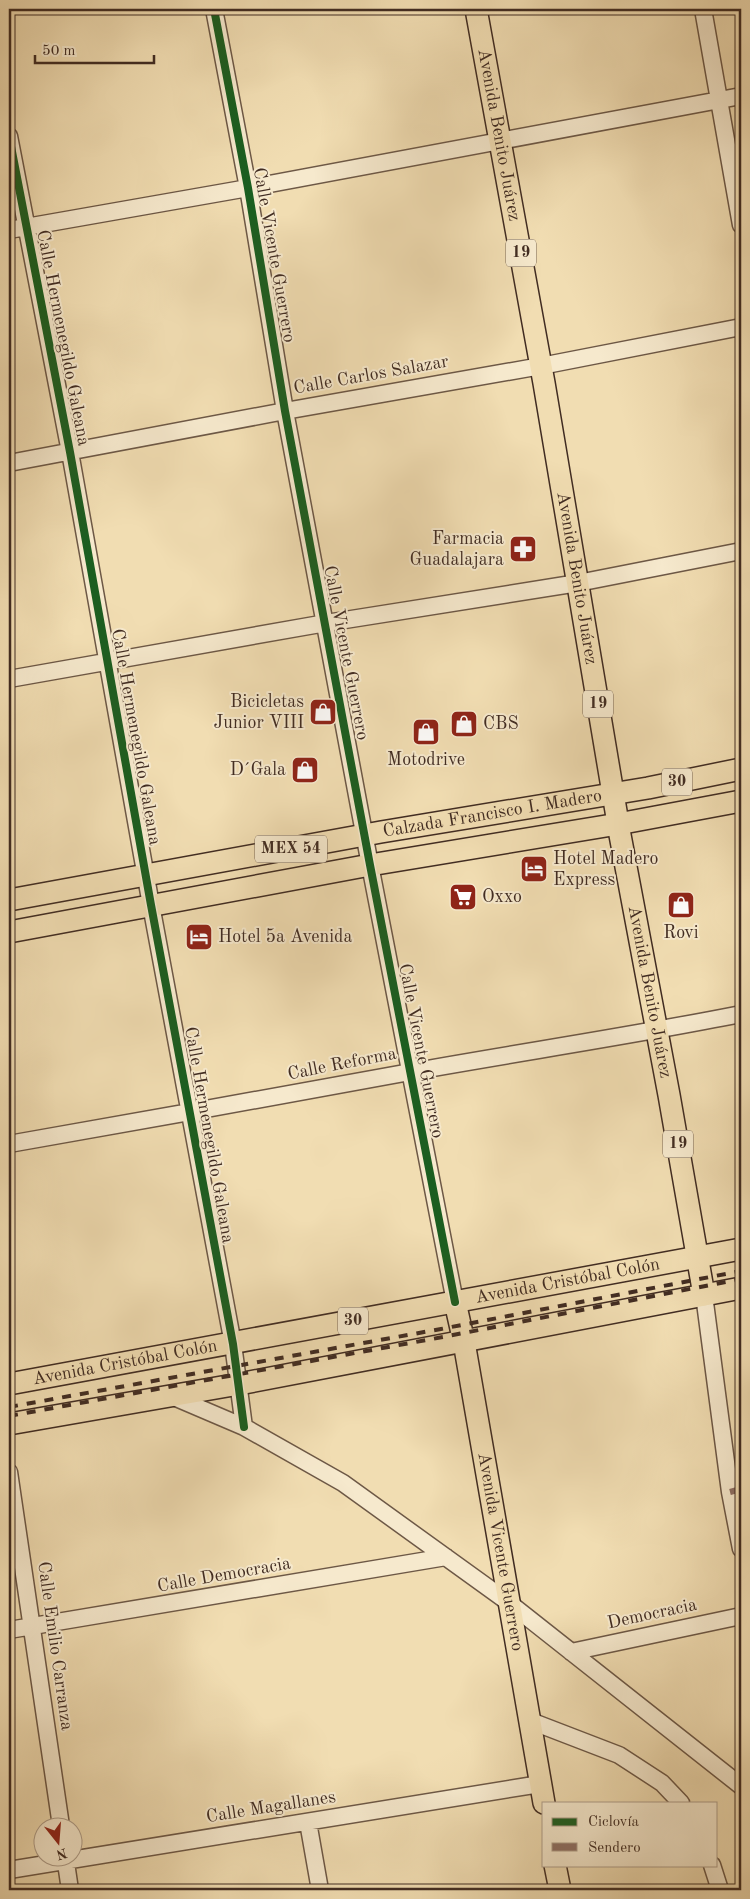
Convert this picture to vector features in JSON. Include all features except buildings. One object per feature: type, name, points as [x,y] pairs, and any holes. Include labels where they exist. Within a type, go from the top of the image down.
[{"type":"main road","name":"Avenida Benito Juárez","points":[[476,9],[541,366],[618,824],[704,1295]]},
{"type":"main road","name":"Calzada Francisco I. Madero","points":[[9,900],[365,835],[613,794],[741,769]]},
{"type":"main road","name":"Calzada Francisco I. Madero","points":[[9,932],[370,865],[618,824],[741,801]]},
{"type":"main road","name":"Avenida Cristóbal Colón","points":[[9,1384],[741,1249]]},
{"type":"main road","name":"30","points":[[9,1424],[239,1384],[741,1288]]},
{"type":"main road","name":"Avenida Vicente Guerrero","points":[[455,1302],[464,1342],[542,1793]]},
{"type":"main road","points":[[555,1866],[560,1890]]},
{"type":"street","name":"Calle Vicente Guerrero","points":[[214,9],[248,188],[285,411],[370,865],[455,1302]]},
{"type":"street","points":[[703,9],[741,225]]},
{"type":"street","points":[[9,230],[248,188],[741,96]]},
{"type":"street","name":"Calle Hermenegildo Galeana","points":[[9,136],[70,452],[106,661],[233,1344],[244,1426]]},
{"type":"street","name":"Calle Carlos Salazar","points":[[9,464],[285,411],[541,366],[741,326]]},
{"type":"street","points":[[9,679],[326,623],[578,583],[741,551]]},
{"type":"street","name":"Calle Reforma","points":[[9,1144],[410,1072],[657,1031],[741,1014]]},
{"type":"street","name":"19","points":[[704,1295],[730,1492],[741,1549]]},
{"type":"street","points":[[169,1395],[244,1426],[343,1483],[508,1602],[741,1786]]},
{"type":"street","name":"Calle Emilio Carranza","points":[[9,1472],[60,1816]]},
{"type":"street","name":"Calle Democracia","points":[[9,1630],[32,1628],[446,1558]]},
{"type":"street","name":"Democracia","points":[[572,1652],[741,1616]]},
{"type":"street","points":[[528,1720],[619,1755],[662,1783],[680,1802]]},
{"type":"street","name":"Calle Magallanes","points":[[82,1856],[308,1822],[542,1793]]},
{"type":"street","points":[[308,1822],[320,1890]]},
{"type":"street","name":"Calle Magallanes","points":[[9,1870],[32,1865]]},
{"type":"street","points":[[66,1866],[70,1890]]},
{"type":"street","points":[[712,1866],[720,1890]]},
{"type":"railway","points":[[9,1407],[441,1329],[741,1271]]},
{"type":"railway","points":[[9,1416],[443,1337],[741,1279]]},
{"type":"marked path","points":[[730,1492],[741,1489]]},
{"type":"cycle path","points":[[214,9],[248,188],[285,411],[370,865],[455,1302]]},
{"type":"cycle path","points":[[9,136],[70,452],[151,905],[233,1344],[244,1427]]},
{"type":"place","name":"Farmacia Guadalajara","points":[[523,549]]},
{"type":"place","name":"Bicicletas Junior VIII","points":[[323,712]]},
{"type":"place","name":"CBS","points":[[464,724]]},
{"type":"place","name":"Motodrive","points":[[426,732]]},
{"type":"place","name":"D´Gala","points":[[305,770]]},
{"type":"place","name":"Hotel Madero Express","points":[[534,869]]},
{"type":"place","name":"Oxxo","points":[[463,897]]},
{"type":"place","name":"Rovi","points":[[681,905]]},
{"type":"place","name":"Hotel 5a Avenida","points":[[199,937]]}]
